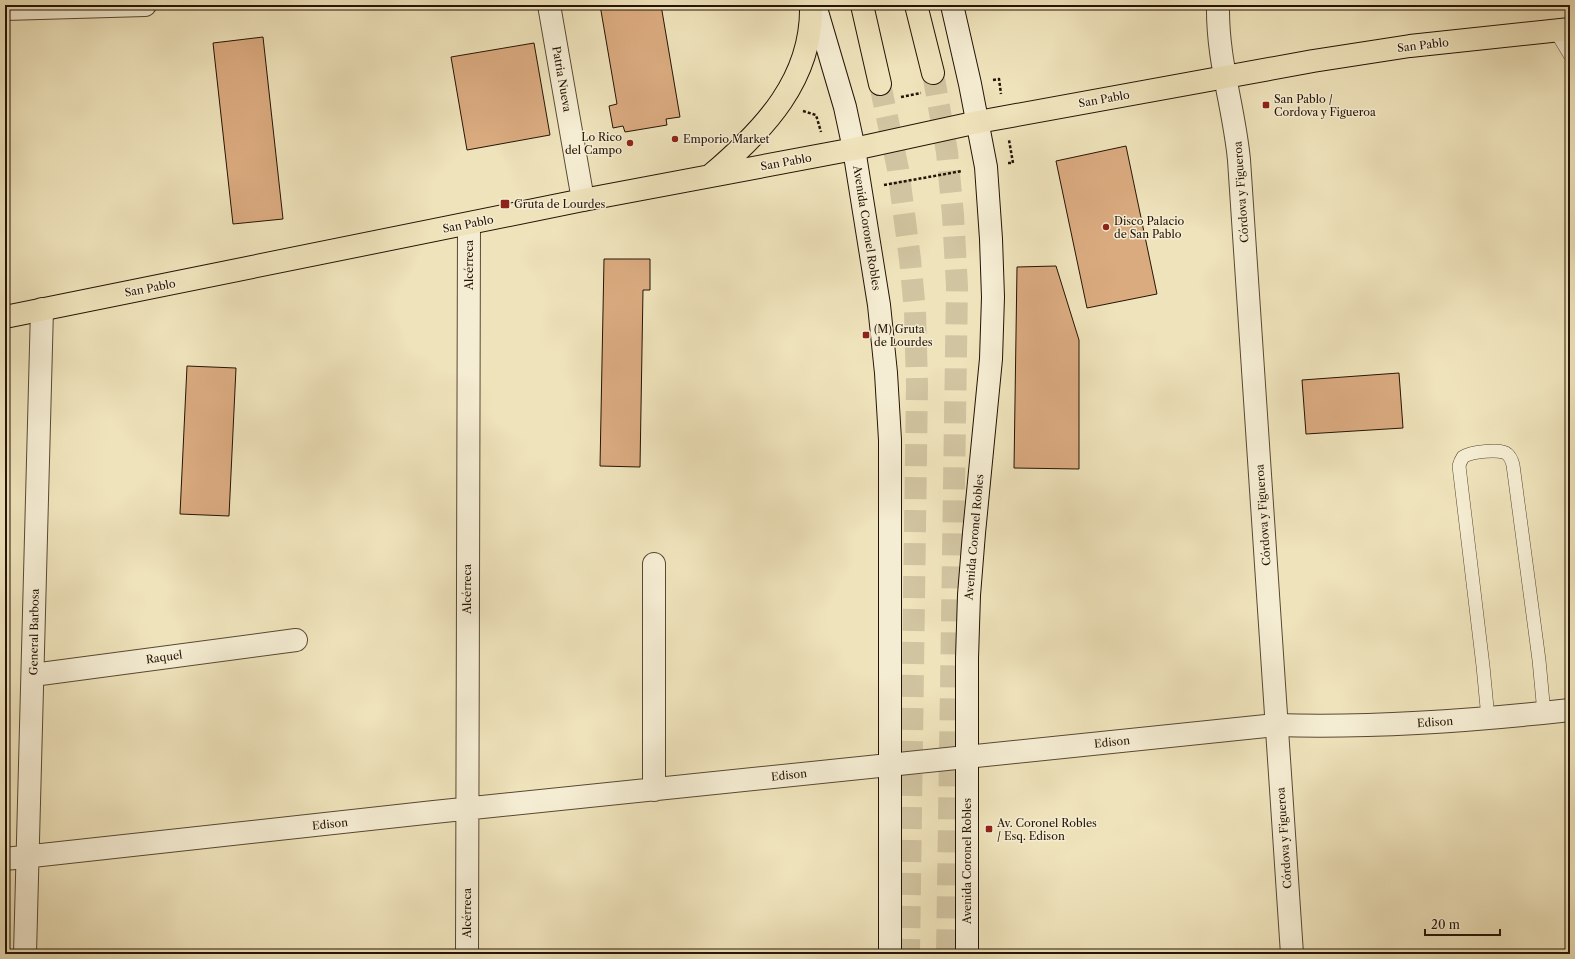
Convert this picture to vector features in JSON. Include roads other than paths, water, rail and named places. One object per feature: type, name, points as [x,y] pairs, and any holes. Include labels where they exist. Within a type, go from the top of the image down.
[{"type":"main road","points":[[710,176],[753,137],[772,115],[790,89],[802,61],[807,43],[811,5]]},
{"type":"main road","points":[[862,5],[880,84]]},
{"type":"main road","points":[[916,5],[933,73]]},
{"type":"main road","name":"San Pablo","points":[[5,317],[584,200],[854,149],[978,122],[1313,60],[1410,46],[1563,30]]},
{"type":"street","points":[[5,9],[145,5]]},
{"type":"street","name":"Patria Nueva","points":[[549,5],[584,200]]},
{"type":"street","name":"Avenida Coronel Robles","points":[[815,5],[845,107],[854,149],[879,305],[886,372],[890,440],[890,954]]},
{"type":"street","name":"Avenida Coronel Robles","points":[[952,5],[978,122],[986,167],[992,246],[993,297],[991,359],[969,595],[967,658],[967,954]]},
{"type":"street","name":"Córdova y Figueroa","points":[[1218,5],[1219,44],[1224,77],[1233,113],[1239,160],[1292,954]]},
{"type":"street","name":"Alcérreca","points":[[467,954],[469,224]]},
{"type":"street","name":"General Barbosa","points":[[25,954],[42,310]]},
{"type":"street","points":[[654,564],[654,790]]},
{"type":"street","name":"Raquel","points":[[33,675],[296,640]]},
{"type":"street","name":"Edison","points":[[5,859],[467,809],[1276,725],[1382,725],[1488,718],[1570,710]]},
{"type":"lane","points":[[1563,30],[1570,55]]},
{"type":"lane","points":[[1488,718],[1459,466],[1461,460],[1469,454],[1495,451],[1501,451],[1512,459],[1539,660],[1544,713]]},
{"type":"tunnel","points":[[933,73],[947,152],[953,215],[957,286],[947,954]]},
{"type":"tunnel","points":[[880,84],[898,169],[910,259],[915,311],[917,385],[909,954]]},
{"type":"place","name":"San Pablo / Cordova y Figueroa","points":[[1266,105]]},
{"type":"place","name":"Emporio Market","points":[[675,139]]},
{"type":"place","name":"Lo Rico del Campo","points":[[630,143]]},
{"type":"place","name":"Gruta de Lourdes","points":[[505,204]]},
{"type":"place","name":"Disco Palacio de San Pablo","points":[[1106,227]]},
{"type":"place","name":"(M) Gruta de Lourdes","points":[[866,335]]},
{"type":"place","name":"Av. Coronel Robles / Esq. Edison","points":[[989,829]]}]
